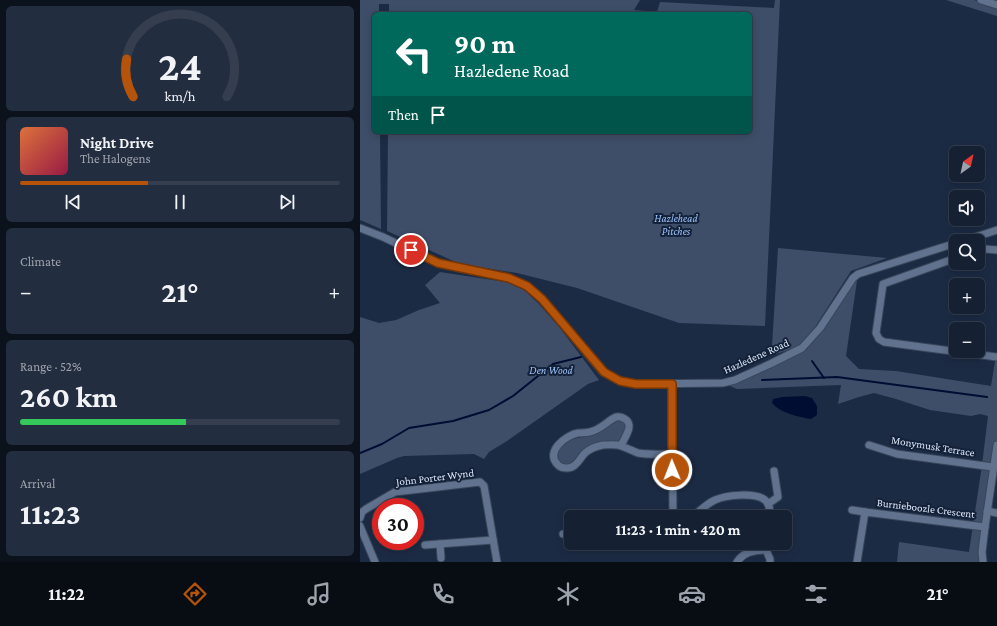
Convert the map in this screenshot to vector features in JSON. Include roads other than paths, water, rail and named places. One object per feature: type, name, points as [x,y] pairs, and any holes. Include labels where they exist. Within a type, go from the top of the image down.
[{"type":"street","points":[[981,0],[997,5]]},
{"type":"street","name":"Hazledene Road","points":[[360,228],[383,237],[438,263],[509,278],[527,286],[542,299],[604,372],[620,381],[636,384],[723,382],[735,380],[802,348],[820,328],[853,278],[858,274],[949,245]]},
{"type":"street","points":[[985,234],[997,230]]},
{"type":"street","points":[[985,249],[997,250]]},
{"type":"street","points":[[949,261],[884,284],[876,333],[879,339],[884,342],[997,356]]},
{"type":"street","points":[[672,384],[673,510]]},
{"type":"street","points":[[621,446],[630,426],[627,421],[620,416],[592,432],[576,434],[565,439],[556,448],[553,454],[556,463],[559,466],[567,468],[573,467],[584,454],[593,448],[602,445],[621,446],[638,453],[672,454]]},
{"type":"street","name":"Monymusk Terrace","points":[[870,445],[897,454],[993,467]]},
{"type":"street","points":[[983,562],[982,552],[997,445]]},
{"type":"street","points":[[767,502],[778,496],[774,470]]},
{"type":"street","name":"John Porter Wynd","points":[[361,513],[396,492],[480,482],[484,486],[498,562]]},
{"type":"street","points":[[701,510],[716,500],[736,495],[753,495],[761,498],[767,502],[770,510]]},
{"type":"street","name":"Burnieboozle Crescent","points":[[852,510],[985,527]]},
{"type":"street","points":[[987,511],[997,513]]},
{"type":"street","name":"Burnieboozle Crescent","points":[[857,562],[865,512]]},
{"type":"street","points":[[360,526],[375,562]]},
{"type":"street","points":[[424,545],[493,540]]},
{"type":"street","points":[[440,544],[441,558]]},
{"type":"street","points":[[737,562],[741,556],[746,553],[758,550]]},
{"type":"street","points":[[768,550],[770,562]]},
{"type":"waterway","points":[[360,453],[382,444],[409,428],[453,421],[489,410],[513,396],[553,364],[581,357]]},
{"type":"waterway","points":[[812,361],[824,378]]},
{"type":"waterway","points":[[762,380],[837,377],[987,397]]},
{"type":"park label","name":"Hazlehead Pitches","points":[[676,224]]},
{"type":"park label","name":"Den Wood","points":[[551,370]]}]
